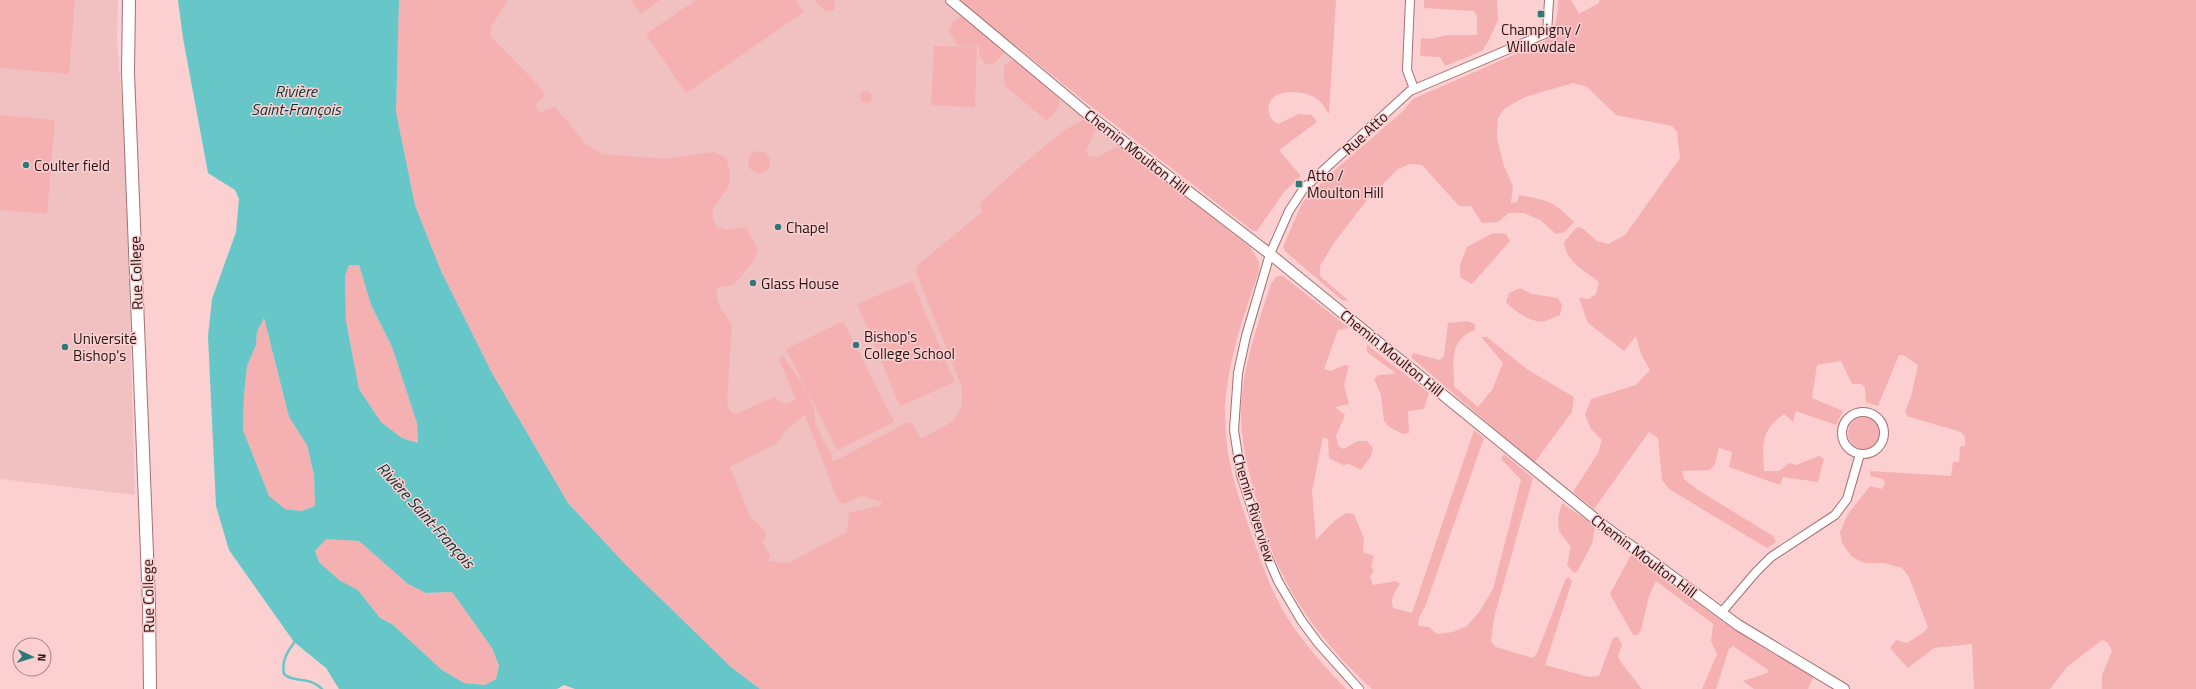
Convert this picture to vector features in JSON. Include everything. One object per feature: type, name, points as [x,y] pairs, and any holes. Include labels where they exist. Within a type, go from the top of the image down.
[{"type":"main road","name":"Rue College","points":[[129,0],[128,73],[148,581],[150,689]]},
{"type":"street","name":"Chemin Moulton Hill","points":[[951,0],[1090,116],[1270,254],[1604,526],[1721,613],[1844,689]]},
{"type":"street","points":[[1410,0],[1407,70],[1414,89]]},
{"type":"street","name":"Rue Atto","points":[[1270,254],[1289,211],[1304,188],[1414,89],[1547,34],[1549,0]]},
{"type":"street","name":"Chemin Riverview","points":[[1270,254],[1246,336],[1238,373],[1234,430],[1236,453],[1266,553],[1278,581],[1289,601],[1318,643],[1359,689]]},
{"type":"street","points":[[1858,412],[1866,412],[1874,415],[1880,420],[1884,428],[1884,436],[1881,444],[1876,450],[1868,454],[1860,454],[1852,451],[1846,446],[1842,438],[1842,430],[1845,422],[1850,416],[1858,412]]},
{"type":"street","points":[[1721,613],[1756,572],[1772,557],[1835,515],[1849,494],[1860,454]]},
{"type":"shaded area","name":"Université Bishop's","points":[[0,0],[118,0],[117,38],[123,119],[127,215],[135,495],[0,479]]},
{"type":"shaded area","points":[[0,0],[75,0],[69,74],[0,68]]},
{"type":"shaded area","name":"Bishop's College School","points":[[399,0],[945,0],[1059,98],[1250,247],[1256,256],[1259,271],[1239,330],[1231,360],[1225,403],[1227,449],[1234,484],[1271,587],[1286,617],[1310,651],[1346,689],[760,689],[492,373],[441,271]]},
{"type":"shaded area","name":"Bishop's College School","points":[[399,0],[508,0],[491,27],[491,37],[541,88],[545,96],[535,105],[540,112],[555,107],[586,144],[602,154],[666,159],[714,152],[726,158],[730,181],[724,194],[714,206],[714,220],[717,227],[728,230],[746,227],[758,249],[755,259],[734,285],[717,288],[716,293],[718,303],[732,324],[727,402],[730,412],[736,414],[774,397],[784,404],[796,400],[779,359],[783,356],[801,381],[813,405],[816,426],[831,454],[832,461],[839,459],[908,422],[912,423],[921,439],[954,420],[961,407],[961,385],[916,272],[918,265],[983,211],[980,207],[982,201],[1049,142],[1077,123],[1087,119],[1097,127],[1086,151],[1089,156],[1098,157],[1120,145],[1250,247],[1259,262],[1259,271],[1238,335],[1230,368],[1225,402],[1226,434],[1234,482],[1265,574],[1275,596],[1287,617],[1307,646],[1346,689],[760,689],[731,667],[626,565],[568,503],[492,373],[441,271],[415,205],[396,112]],"holes":[[[805,415],[838,501],[843,504],[861,496],[882,502],[881,505],[849,513],[847,532],[788,563],[768,561],[770,556],[762,542],[767,534],[750,516],[730,467],[777,443],[784,432]]]},
{"type":"shaded area","points":[[630,0],[660,0],[641,14]]},
{"type":"shaded area","points":[[696,0],[796,0],[804,12],[686,93],[646,34]]},
{"type":"shaded area","points":[[814,0],[834,0],[835,9],[830,12],[824,10]]},
{"type":"shaded area","points":[[959,0],[1336,0],[1329,114],[1319,100],[1303,93],[1291,92],[1279,94],[1272,99],[1269,111],[1274,122],[1278,124],[1299,114],[1312,115],[1317,122],[1279,150],[1301,176],[1284,192],[1257,231],[1253,231],[1083,100]]},
{"type":"shaded area","points":[[1424,0],[1497,0],[1498,20],[1482,51],[1445,66],[1440,57],[1420,56],[1421,38],[1430,39],[1447,35],[1477,35],[1477,15],[1473,11],[1424,8]]},
{"type":"shaded area","points":[[1558,0],[1571,0],[1579,14],[1599,3],[1599,0],[2196,0],[2196,689],[2102,689],[2102,675],[2112,651],[2108,643],[2102,640],[2067,667],[2050,689],[1974,689],[1972,644],[1934,648],[1908,668],[1890,648],[1896,640],[1907,643],[1923,633],[1928,627],[1909,577],[1902,568],[1884,563],[1865,563],[1852,557],[1842,543],[1840,532],[1848,514],[1870,486],[1882,489],[1885,483],[1883,479],[1870,476],[1870,471],[1951,476],[1953,462],[1959,462],[1960,447],[1965,445],[1965,437],[1961,432],[1907,416],[1905,411],[1911,397],[1918,365],[1903,355],[1899,355],[1878,406],[1866,402],[1865,387],[1861,384],[1852,384],[1841,361],[1817,365],[1812,398],[1843,411],[1836,425],[1796,411],[1793,422],[1784,414],[1771,426],[1765,439],[1763,453],[1764,471],[1779,471],[1789,463],[1796,465],[1819,456],[1824,459],[1818,482],[1783,477],[1780,485],[1729,467],[1732,452],[1719,448],[1715,464],[1710,470],[1682,471],[1684,479],[1698,490],[1773,536],[1776,542],[1767,548],[1669,489],[1662,480],[1658,438],[1649,432],[1594,509],[1573,492],[1598,453],[1602,440],[1591,429],[1585,415],[1591,399],[1636,385],[1650,370],[1641,354],[1636,336],[1624,351],[1588,323],[1579,298],[1589,299],[1596,294],[1599,282],[1582,270],[1572,260],[1565,249],[1564,242],[1577,227],[1582,228],[1597,241],[1608,244],[1625,235],[1680,158],[1677,132],[1672,126],[1616,115],[1587,87],[1573,83],[1525,97],[1504,109],[1498,118],[1497,138],[1504,166],[1513,186],[1511,203],[1517,202],[1519,195],[1550,202],[1574,222],[1565,232],[1556,234],[1540,220],[1524,213],[1509,213],[1498,222],[1482,223],[1471,206],[1459,206],[1422,165],[1410,164],[1398,169],[1366,201],[1334,243],[1320,266],[1320,276],[1349,301],[1342,300],[1285,251],[1283,247],[1302,203],[1327,177],[1403,111],[1413,99],[1545,41],[1552,32],[1556,22]]},
{"type":"shaded area","points":[[963,15],[1005,52],[996,62],[987,65],[980,57],[979,46],[958,46],[949,31],[953,22]]},
{"type":"shaded area","points":[[934,46],[977,47],[975,107],[931,105]]},
{"type":"shaded area","points":[[1014,59],[1059,98],[1060,106],[1052,116],[1046,120],[1004,85],[1004,66]]},
{"type":"shaded area","points":[[868,91],[871,92],[871,102],[864,103],[861,102],[860,95],[861,92]]},
{"type":"shaded area","name":"Coulter field","points":[[0,115],[55,120],[47,214],[0,210]]},
{"type":"shaded area","points":[[759,151],[767,154],[770,162],[767,170],[759,173],[751,170],[748,162],[751,154]]},
{"type":"shaded area","points":[[1493,233],[1506,234],[1510,241],[1472,284],[1460,277],[1460,265],[1467,247]]},
{"type":"shaded area","points":[[349,265],[359,265],[371,305],[392,347],[417,423],[418,443],[402,438],[381,422],[359,389],[346,321],[345,276]]},
{"type":"shaded area","points":[[1277,276],[1283,276],[1349,328],[1338,330],[1324,369],[1331,371],[1345,365],[1349,366],[1344,385],[1349,404],[1335,407],[1345,415],[1336,436],[1338,445],[1343,449],[1358,441],[1367,441],[1373,448],[1371,456],[1361,470],[1349,464],[1343,465],[1329,458],[1328,439],[1323,437],[1312,491],[1316,540],[1333,522],[1346,513],[1354,514],[1364,538],[1363,552],[1374,556],[1371,567],[1374,570],[1370,577],[1373,585],[1396,581],[1400,584],[1392,598],[1393,608],[1412,613],[1474,430],[1484,438],[1425,607],[1419,618],[1418,626],[1429,627],[1437,634],[1453,632],[1467,626],[1480,611],[1493,589],[1521,480],[1501,459],[1504,454],[1533,478],[1494,618],[1491,641],[1496,647],[1533,658],[1537,653],[1566,578],[1569,577],[1572,581],[1545,665],[1589,677],[1599,676],[1613,638],[1618,637],[1622,645],[1618,656],[1620,661],[1642,689],[1372,689],[1342,659],[1314,626],[1290,589],[1280,570],[1264,528],[1244,448],[1241,413],[1247,363],[1271,284]]},
{"type":"shaded area","points":[[912,281],[955,382],[900,406],[857,304]]},
{"type":"shaded area","points":[[1520,288],[1532,294],[1558,298],[1562,305],[1560,315],[1545,321],[1535,321],[1518,313],[1506,302],[1509,293]]},
{"type":"shaded area","points":[[264,318],[289,417],[307,445],[314,475],[315,506],[301,511],[285,509],[269,496],[243,430],[247,366],[256,345],[257,332]]},
{"type":"shaded area","points":[[843,321],[894,422],[837,450],[786,349]]},
{"type":"shaded area","points":[[1467,321],[1475,324],[1475,330],[1466,334],[1456,346],[1454,353],[1454,386],[1478,407],[1492,390],[1503,363],[1481,337],[1487,337],[1528,370],[1574,397],[1572,412],[1534,463],[1411,357],[1413,353],[1440,360],[1444,356],[1448,323]]},
{"type":"shaded area","points":[[1367,345],[1429,393],[1424,409],[1408,411],[1409,433],[1403,434],[1389,427],[1384,421],[1381,395],[1374,379],[1379,375],[1395,374],[1367,352]]},
{"type":"shaded area","points":[[1861,417],[1867,417],[1877,424],[1880,433],[1879,439],[1873,446],[1867,449],[1861,449],[1851,442],[1848,436],[1848,430],[1855,420]]},
{"type":"shaded area","points":[[1562,503],[1595,526],[1592,544],[1577,572],[1574,573],[1567,565],[1571,547],[1559,531],[1558,518]]},
{"type":"shaded area","points":[[326,538],[359,541],[408,584],[426,593],[452,592],[492,648],[499,666],[496,679],[485,685],[464,683],[442,670],[392,624],[380,618],[358,590],[339,580],[319,562],[315,551]]},
{"type":"shaded area","points":[[1631,555],[1634,555],[1722,621],[1756,643],[1814,676],[1808,689],[1754,689],[1743,681],[1767,673],[1768,670],[1733,646],[1729,649],[1716,689],[1702,689],[1717,654],[1711,641],[1713,624],[1656,581],[1649,596],[1641,630],[1638,635],[1633,635],[1610,594]]},
{"type":"water","name":"Rivière Saint-François","points":[[178,0],[399,0],[396,112],[415,205],[441,271],[492,373],[568,503],[626,565],[731,667],[760,689],[575,689],[564,685],[557,689],[339,689],[326,668],[294,642],[229,550],[216,506],[208,336],[212,299],[236,232],[239,199],[235,190],[208,173],[183,38]],"holes":[[[349,265],[359,265],[371,305],[392,347],[417,423],[418,443],[402,438],[381,422],[359,389],[346,321],[345,276]],[[264,318],[289,417],[307,445],[314,475],[315,506],[301,511],[285,509],[269,496],[243,430],[247,366],[256,345],[257,332]],[[326,539],[359,541],[408,584],[426,593],[452,592],[492,648],[499,666],[496,679],[485,685],[464,683],[442,670],[392,624],[380,618],[358,590],[339,580],[319,562],[315,551]]]},
{"type":"waterway","points":[[296,640],[284,660],[284,674],[293,679],[312,682],[322,689]]},
{"type":"place","name":"Champigny / Willowdale","points":[[1541,14]]},
{"type":"place","name":"Coulter field","points":[[26,165]]},
{"type":"place","name":"Atto / Moulton Hill","points":[[1299,184]]},
{"type":"place","name":"Chapel","points":[[778,227]]},
{"type":"place","name":"Glass House","points":[[753,283]]},
{"type":"place","name":"Bishop's College School","points":[[856,345]]},
{"type":"place","name":"Université Bishop's","points":[[65,347]]}]
